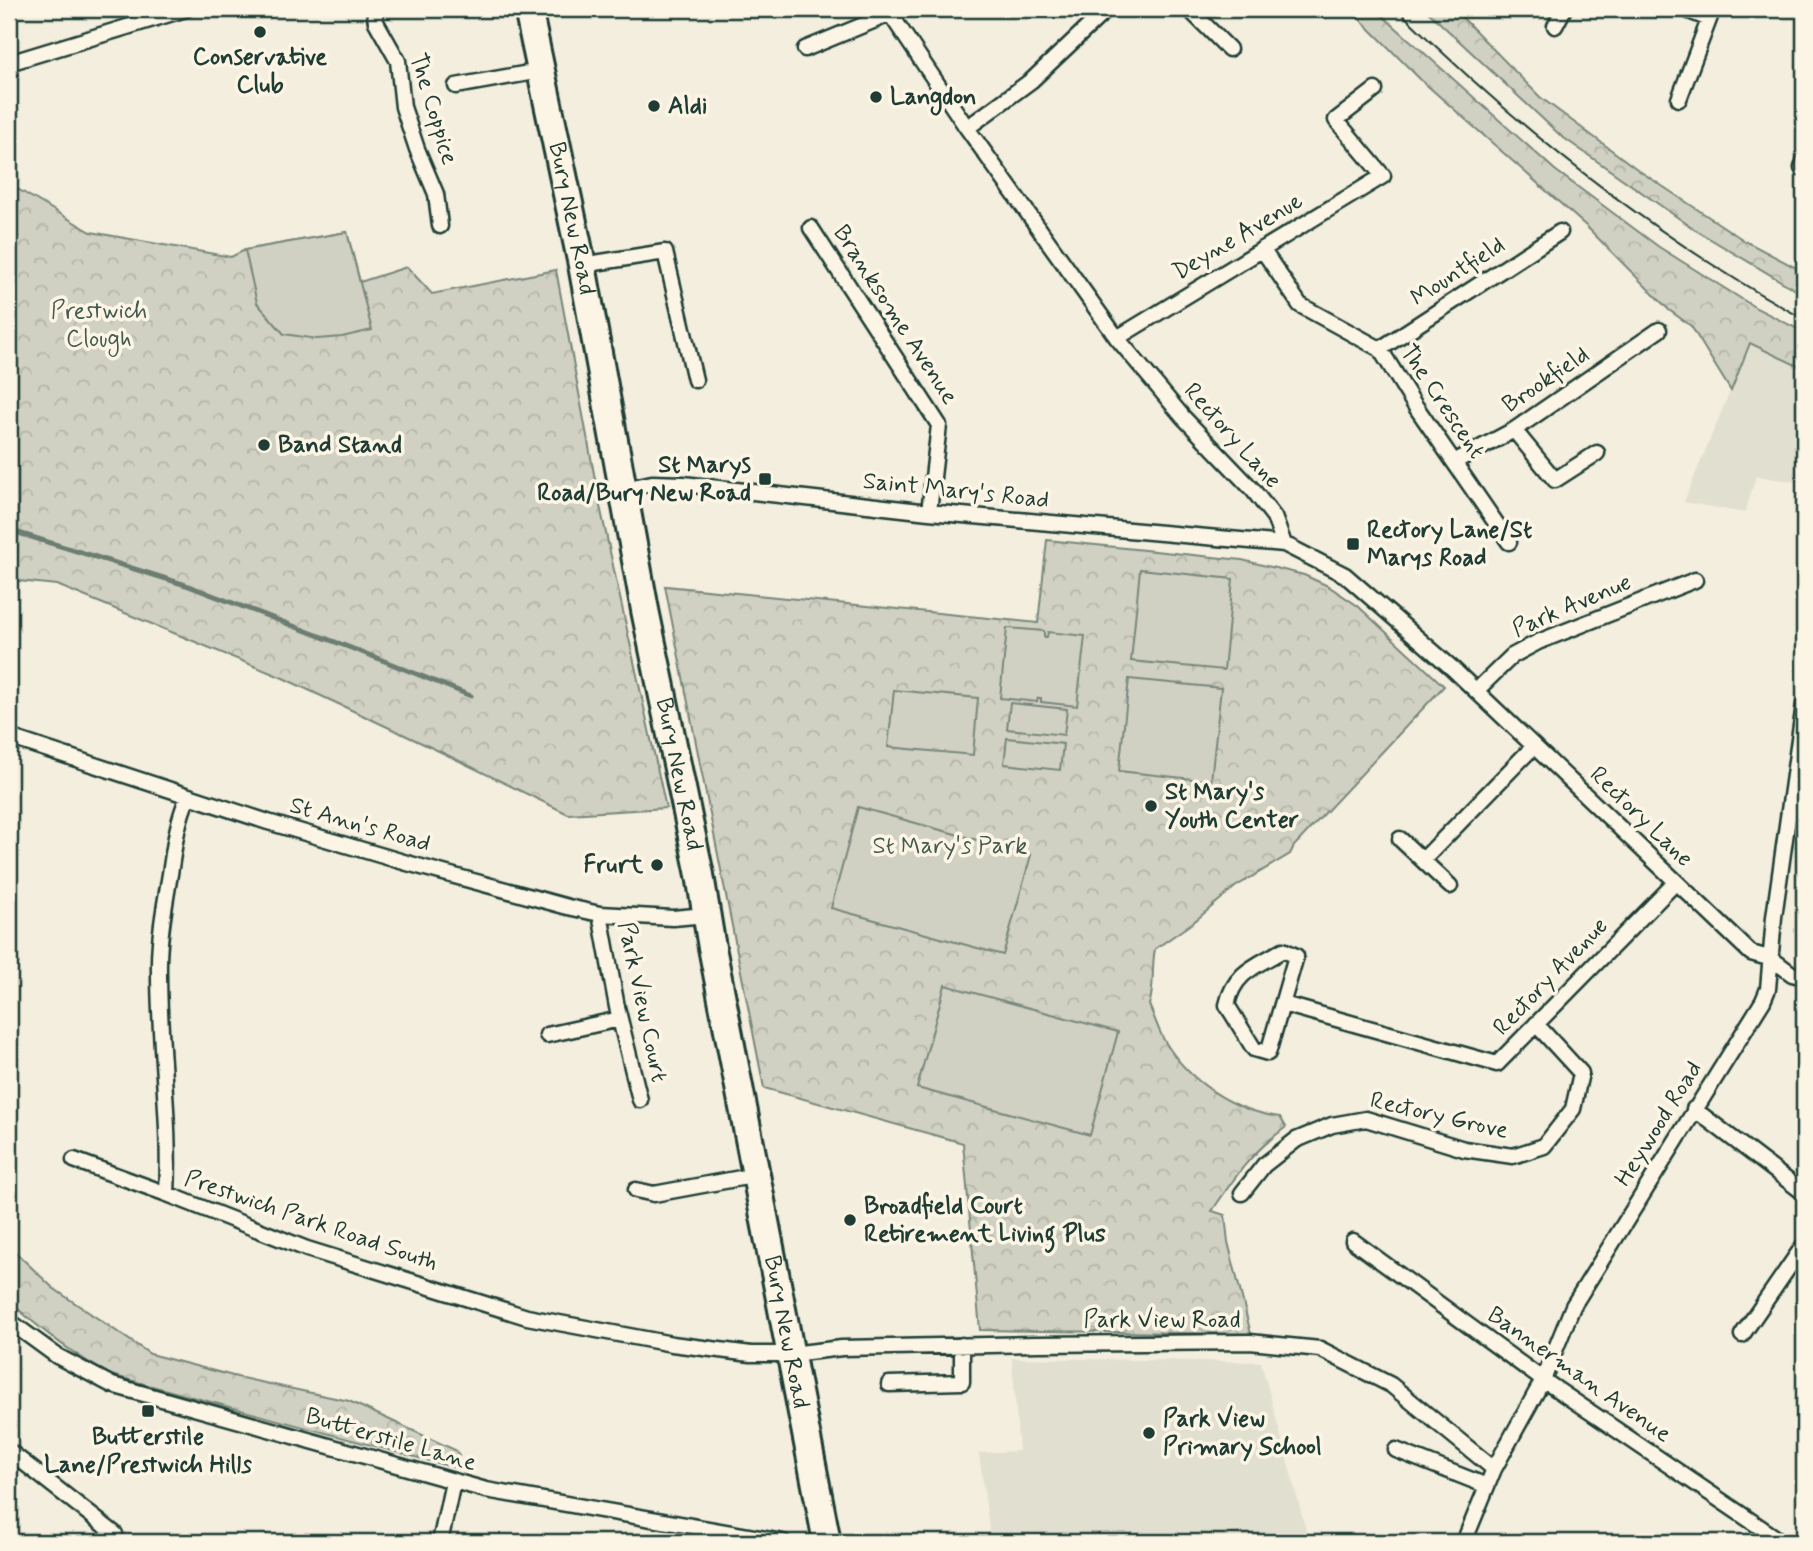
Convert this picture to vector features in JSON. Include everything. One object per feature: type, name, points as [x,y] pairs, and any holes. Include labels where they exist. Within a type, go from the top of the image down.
[{"type":"highway","name":"Bury New Road","points":[[528,9],[582,265],[645,610],[827,1542]]},
{"type":"street","points":[[9,63],[186,9]]},
{"type":"street","name":"The Coppice","points":[[374,9],[376,22],[398,61],[403,107],[436,194],[440,226]]},
{"type":"street","points":[[967,128],[1032,80],[1107,9]]},
{"type":"street","points":[[1189,9],[1229,49]]},
{"type":"street","points":[[1555,26],[1564,9]]},
{"type":"street","points":[[1679,99],[1711,14],[1684,9]]},
{"type":"street","points":[[805,49],[888,11]]},
{"type":"street","name":"Rectory Lane","points":[[888,11],[967,128],[1117,338],[1183,417],[1253,490],[1273,517],[1284,544],[1345,575],[1477,690],[1751,953],[1772,959],[1792,974],[1804,977]]},
{"type":"street","points":[[456,86],[540,71]]},
{"type":"street","name":"Deyne Avenue","points":[[1117,338],[1383,176],[1336,120],[1375,90]]},
{"type":"street","name":"Branksome Avenue","points":[[811,228],[939,425],[929,512]]},
{"type":"street","name":"Mountfield","points":[[1380,349],[1560,232]]},
{"type":"street","name":"The Crescent","points":[[1262,249],[1300,305],[1380,349],[1509,542]]},
{"type":"street","points":[[582,265],[665,252],[695,380]]},
{"type":"street","name":"Brookfield","points":[[1454,462],[1514,430],[1659,330]]},
{"type":"street","points":[[1514,430],[1555,480],[1597,453]]},
{"type":"street","name":"Saint Mary's Road","points":[[624,489],[652,483],[683,484],[929,512],[1284,544]]},
{"type":"street","name":"Park Avenue","points":[[1477,690],[1512,656],[1538,642],[1695,580]]},
{"type":"street","name":"Heywood Road","points":[[1464,1542],[1494,1469],[1543,1380],[1573,1306],[1768,989],[1774,917],[1800,762],[1804,704]]},
{"type":"street","name":"St Ann's Road","points":[[9,737],[188,797],[407,863],[600,914],[673,918],[706,915]]},
{"type":"street","points":[[1423,860],[1534,746]]},
{"type":"street","name":"Prestwich Park Road South","points":[[188,797],[181,811],[172,858],[159,961],[161,1063],[169,1158],[167,1194],[307,1249],[527,1317],[672,1344],[751,1354],[791,1354]]},
{"type":"street","points":[[1400,839],[1450,886]]},
{"type":"street","name":"Rectory Avenue","points":[[1283,1004],[1497,1065],[1676,882]]},
{"type":"street","name":"Park View Court","points":[[600,914],[620,1019],[640,1100]]},
{"type":"street","points":[[1283,950],[1296,956],[1283,1004],[1268,1054],[1254,1049],[1227,1005],[1230,990],[1241,975],[1283,950]]},
{"type":"street","points":[[547,1035],[620,1019]]},
{"type":"street","name":"Rectory Grove","points":[[1242,1193],[1264,1165],[1296,1140],[1332,1125],[1366,1119],[1464,1149],[1513,1156],[1544,1146],[1573,1108],[1581,1073],[1536,1024]]},
{"type":"street","points":[[1694,1109],[1804,1193]]},
{"type":"street","points":[[74,1160],[167,1194]]},
{"type":"street","points":[[636,1190],[654,1194],[757,1175]]},
{"type":"street","name":"Bannerman Avenue","points":[[1353,1241],[1543,1380],[1782,1542]]},
{"type":"street","points":[[1742,1335],[1804,1245]]},
{"type":"street","name":"Butterstile Lane","points":[[9,1321],[57,1356],[111,1385],[486,1490],[783,1542]]},
{"type":"street","name":"Park View Road","points":[[791,1354],[842,1348],[1250,1342],[1320,1349],[1391,1385],[1494,1469]]},
{"type":"street","points":[[889,1384],[962,1382],[962,1345]]},
{"type":"street","points":[[1396,1450],[1487,1486]]},
{"type":"street","points":[[9,1451],[115,1534]]},
{"type":"street","points":[[440,1542],[453,1482]]},
{"type":"shaded area","points":[[1750,343],[1804,369],[1804,483],[1756,476],[1745,513],[1684,502]]},
{"type":"shaded area","name":"Park View Primary School","points":[[1012,1358],[1261,1362],[1309,1542],[991,1542],[979,1453],[1019,1451]]},
{"type":"green space","points":[[1350,9],[1375,9],[1555,170],[1659,247],[1756,308],[1804,332],[1804,369],[1750,343],[1731,391],[1691,326],[1669,310],[1586,226],[1421,80]]},
{"type":"green space","points":[[1425,9],[1454,9],[1540,97],[1641,172],[1745,241],[1804,272],[1804,295],[1697,231],[1561,136]]},
{"type":"green space","name":"Prestwich Clough","points":[[9,184],[91,232],[231,257],[245,250],[347,232],[360,282],[407,267],[432,294],[556,270],[600,506],[666,808],[568,814],[283,678],[57,585],[9,580]]},
{"type":"green space","points":[[347,232],[372,330],[317,339],[284,334],[257,303],[245,250]]},
{"type":"green space","name":"St Mary's Park","points":[[1047,540],[1242,560],[1304,575],[1328,586],[1358,606],[1444,686],[1294,846],[1290,854],[1235,887],[1195,921],[1155,949],[1149,1005],[1162,1036],[1174,1055],[1213,1092],[1245,1108],[1280,1117],[1286,1127],[1245,1165],[1212,1211],[1225,1215],[1228,1242],[1251,1334],[980,1330],[963,1143],[764,1088],[665,586],[1038,623]]},
{"type":"green space","points":[[1140,569],[1233,579],[1224,670],[1131,661]]},
{"type":"green space","points":[[1007,628],[1044,631],[1044,637],[1047,637],[1048,632],[1085,636],[1077,706],[1041,702],[1041,698],[1038,698],[1037,702],[1000,698]]},
{"type":"green space","points":[[1129,679],[1221,688],[1211,781],[1119,771]]},
{"type":"green space","points":[[894,690],[978,698],[973,755],[888,747]]},
{"type":"green space","points":[[1010,703],[1067,709],[1064,735],[1007,729]]},
{"type":"green space","points":[[1007,738],[1063,744],[1060,770],[1004,764]]},
{"type":"green space","points":[[858,807],[1031,855],[1003,955],[831,908]]},
{"type":"green space","points":[[945,985],[1118,1032],[1090,1135],[917,1088]]},
{"type":"green space","points":[[9,1246],[53,1288],[150,1354],[237,1377],[349,1401],[455,1450],[459,1455],[457,1463],[452,1467],[111,1375],[58,1341],[9,1301]]},
{"type":"waterway","points":[[9,530],[186,585],[471,696]]},
{"type":"tram line","points":[[1397,9],[1491,97],[1641,217],[1748,287],[1804,319]]},
{"type":"place","name":"Conservative Club","points":[[260,32]]},
{"type":"place","name":"Langdon","points":[[876,97]]},
{"type":"place","name":"Aldi","points":[[654,106]]},
{"type":"place","name":"Band Stand","points":[[264,445]]},
{"type":"place","name":"St Marys Road/Bury New Road","points":[[765,479]]},
{"type":"place","name":"Rectory Lane/St Marys Road","points":[[1353,544]]},
{"type":"place","name":"St Mary's Youth Center","points":[[1151,806]]},
{"type":"place","name":"Frurt","points":[[657,865]]},
{"type":"place","name":"Broadfield Court Retirement Living Plus","points":[[850,1220]]},
{"type":"place","name":"Butterstile Lane/Prestwich Hills","points":[[148,1411]]},
{"type":"place","name":"Park View Primary School","points":[[1149,1433]]}]
